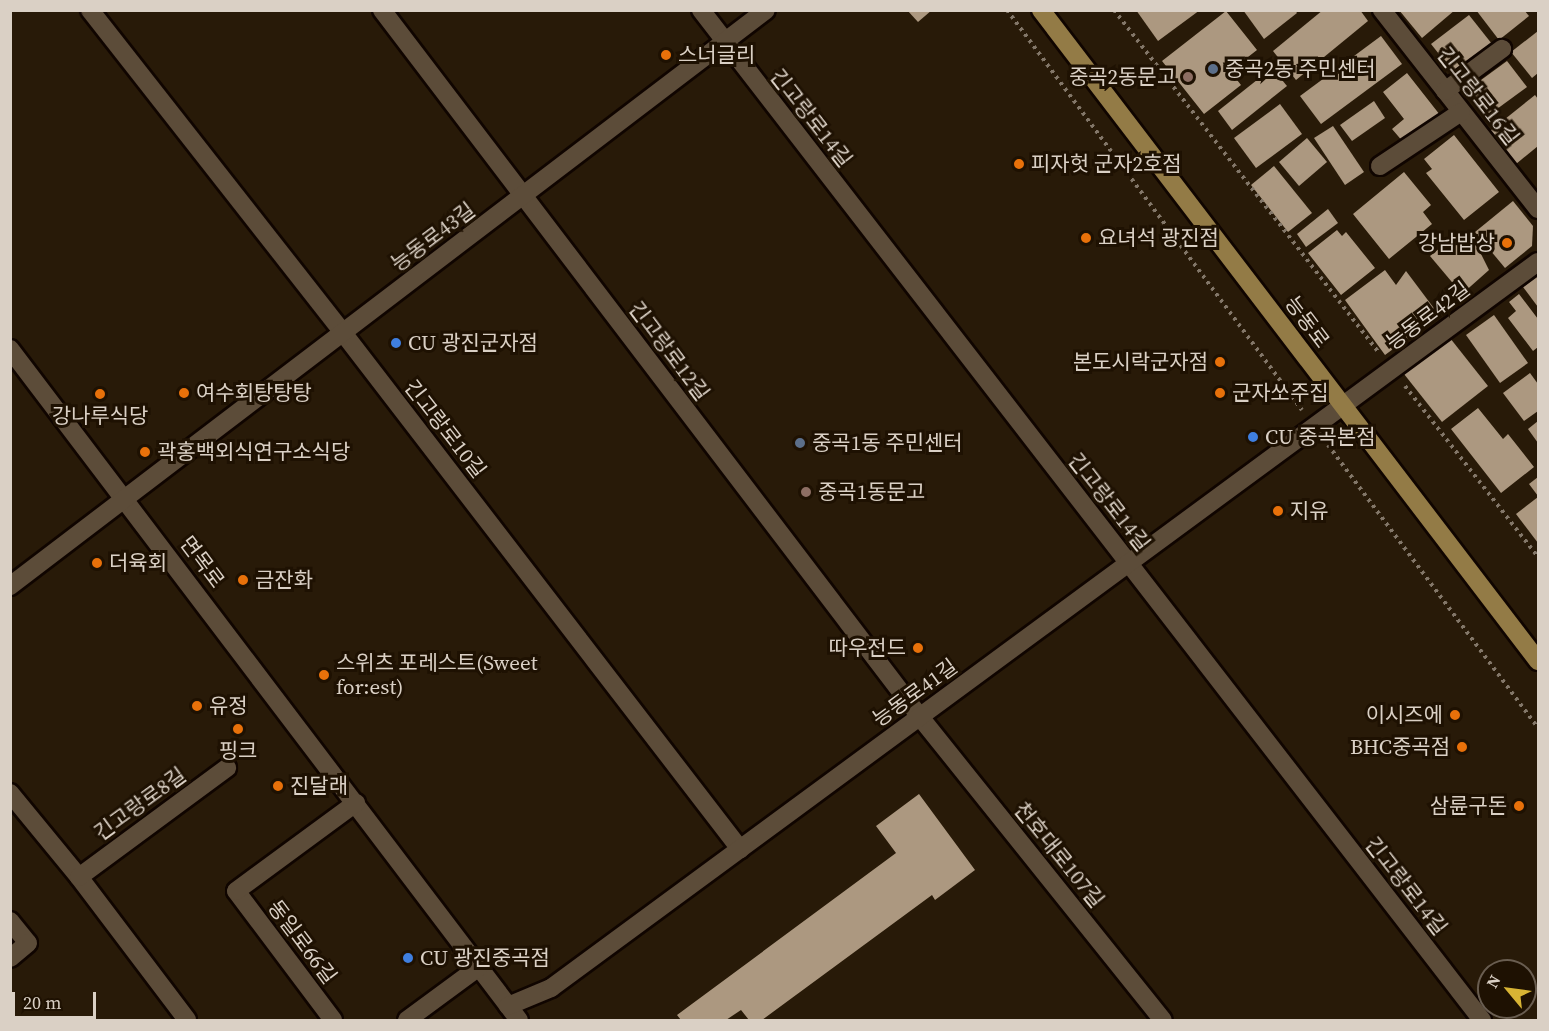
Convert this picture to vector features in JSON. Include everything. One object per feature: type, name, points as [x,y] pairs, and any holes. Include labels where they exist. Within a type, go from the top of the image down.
[{"type":"main road","name":"능동로","points":[[1041,10],[1539,661]]},
{"type":"street","name":"긴고랑로10길","points":[[90,10],[344,334],[740,849]]},
{"type":"street","name":"긴고랑로12길","points":[[382,10],[920,717]]},
{"type":"street","name":"긴고랑로14길","points":[[701,10],[1482,1020]]},
{"type":"street","name":"능동로43길","points":[[10,586],[344,334],[766,10]]},
{"type":"street","name":"긴고랑로16길","points":[[1382,10],[1539,209]]},
{"type":"street","points":[[1445,91],[1502,49]]},
{"type":"street","points":[[1380,166],[1461,112]]},
{"type":"street","name":"능동로42길","points":[[1343,406],[1539,262]]},
{"type":"street","name":"면목로","points":[[10,349],[127,499],[514,1013]]},
{"type":"street","name":"능동로41길","points":[[514,1013],[1343,406]]},
{"type":"street","name":"천호대로107길","points":[[920,717],[1163,1020]]},
{"type":"street","name":"긴고랑로8길","points":[[79,877],[227,768]]},
{"type":"street","points":[[10,793],[79,877],[188,1020]]},
{"type":"street","name":"동일로66길","points":[[333,1020],[236,891],[356,804]]},
{"type":"street","points":[[10,921],[28,943],[10,958]]},
{"type":"street","points":[[416,1018],[479,967]]},
{"type":"path","points":[[1007,10],[1539,728]]},
{"type":"path","points":[[1114,10],[1539,557]]},
{"type":"building","points":[[907,10],[932,10],[918,22]]},
{"type":"building","points":[[1136,10],[1200,10],[1158,41]]},
{"type":"building","points":[[1243,10],[1295,10],[1297,13],[1264,39]]},
{"type":"building","points":[[1323,10],[1360,10],[1368,21],[1296,80],[1273,51]]},
{"type":"building","points":[[1399,10],[1455,10],[1422,38]]},
{"type":"building","points":[[1476,10],[1524,10],[1529,16],[1499,40]]},
{"type":"building","points":[[1226,11],[1257,50],[1230,71],[1241,85],[1204,114],[1162,61]]},
{"type":"building","points":[[1469,15],[1492,44],[1454,73],[1431,44]]},
{"type":"building","points":[[1538,31],[1538,73],[1532,78],[1511,52]]},
{"type":"building","points":[[1381,36],[1402,64],[1321,124],[1300,96]]},
{"type":"building","points":[[1507,61],[1527,87],[1486,117],[1466,91]]},
{"type":"building","points":[[1272,68],[1287,86],[1232,130],[1218,111]]},
{"type":"building","points":[[1407,73],[1440,115],[1404,143],[1392,129],[1404,119],[1383,92]]},
{"type":"building","points":[[1535,95],[1538,99],[1538,146],[1516,164],[1490,131]]},
{"type":"building","points":[[1374,101],[1385,118],[1352,141],[1340,125]]},
{"type":"building","points":[[1280,104],[1302,134],[1256,168],[1234,138]]},
{"type":"building","points":[[1333,126],[1364,172],[1345,185],[1314,138]]},
{"type":"building","points":[[1454,135],[1499,192],[1464,220],[1426,173],[1432,169],[1424,159]]},
{"type":"building","points":[[1307,138],[1327,162],[1299,186],[1279,162]]},
{"type":"building","points":[[1274,166],[1312,213],[1288,232],[1251,185]]},
{"type":"building","points":[[1404,172],[1431,205],[1423,212],[1432,224],[1389,259],[1353,214]]},
{"type":"building","points":[[1513,201],[1533,226],[1532,246],[1505,268],[1475,232]]},
{"type":"building","points":[[1328,209],[1338,223],[1306,247],[1297,234]]},
{"type":"building","points":[[1337,230],[1342,236],[1346,232],[1375,268],[1341,295],[1308,253]]},
{"type":"building","points":[[1456,235],[1473,238],[1489,270],[1462,294],[1430,256]]},
{"type":"building","points":[[1385,270],[1396,285],[1406,271],[1439,315],[1385,355],[1345,300]]},
{"type":"building","points":[[1538,275],[1538,307],[1523,287]]},
{"type":"building","points":[[1519,294],[1538,319],[1538,347],[1533,351],[1508,318],[1516,311],[1509,302]]},
{"type":"building","points":[[1494,315],[1528,363],[1500,383],[1466,335]]},
{"type":"building","points":[[1450,338],[1488,386],[1442,422],[1404,374]]},
{"type":"building","points":[[1530,373],[1538,384],[1538,411],[1524,421],[1503,393]]},
{"type":"building","points":[[1478,408],[1503,439],[1508,434],[1534,467],[1501,493],[1451,429]]},
{"type":"building","points":[[1538,421],[1538,443],[1528,429]]},
{"type":"building","points":[[1538,477],[1538,496],[1529,484]]},
{"type":"building","points":[[1538,497],[1538,543],[1516,514]]},
{"type":"building","points":[[919,794],[975,870],[935,900],[932,895],[762,1020],[749,1020],[741,1010],[726,1020],[681,1020],[677,1015],[896,853],[876,826]]},
{"type":"place","name":"스너글리","points":[[666,55]]},
{"type":"place","name":"중곡2동 주민센터","points":[[1213,69]]},
{"type":"place","name":"중곡2동문고","points":[[1188,77]]},
{"type":"place","name":"피자헛 군자2호점","points":[[1019,164]]},
{"type":"place","name":"요녀석 광진점","points":[[1086,238]]},
{"type":"place","name":"강남밥상","points":[[1507,243]]},
{"type":"place","name":"CU 광진군자점","points":[[396,343]]},
{"type":"place","name":"본도시락군자점","points":[[1220,362]]},
{"type":"place","name":"여수회탕탕탕","points":[[184,393]]},
{"type":"place","name":"군자쏘주집","points":[[1220,393]]},
{"type":"place","name":"강나루식당","points":[[100,394]]},
{"type":"place","name":"CU 중곡본점","points":[[1253,437]]},
{"type":"place","name":"중곡1동 주민센터","points":[[800,443]]},
{"type":"place","name":"곽홍백외식연구소식당","points":[[145,452]]},
{"type":"place","name":"중곡1동문고","points":[[806,492]]},
{"type":"place","name":"지유","points":[[1278,511]]},
{"type":"place","name":"더육회","points":[[97,563]]},
{"type":"place","name":"금잔화","points":[[243,580]]},
{"type":"place","name":"따우전드","points":[[918,648]]},
{"type":"place","name":"스위츠 포레스트(Sweet for:est)","points":[[324,675]]},
{"type":"place","name":"유정","points":[[197,706]]},
{"type":"place","name":"이시즈에","points":[[1455,715]]},
{"type":"place","name":"핑크","points":[[238,729]]},
{"type":"place","name":"BHC중곡점","points":[[1462,747]]},
{"type":"place","name":"진달래","points":[[278,786]]},
{"type":"place","name":"삼륜구돈","points":[[1519,806]]},
{"type":"place","name":"CU 광진중곡점","points":[[408,958]]}]
